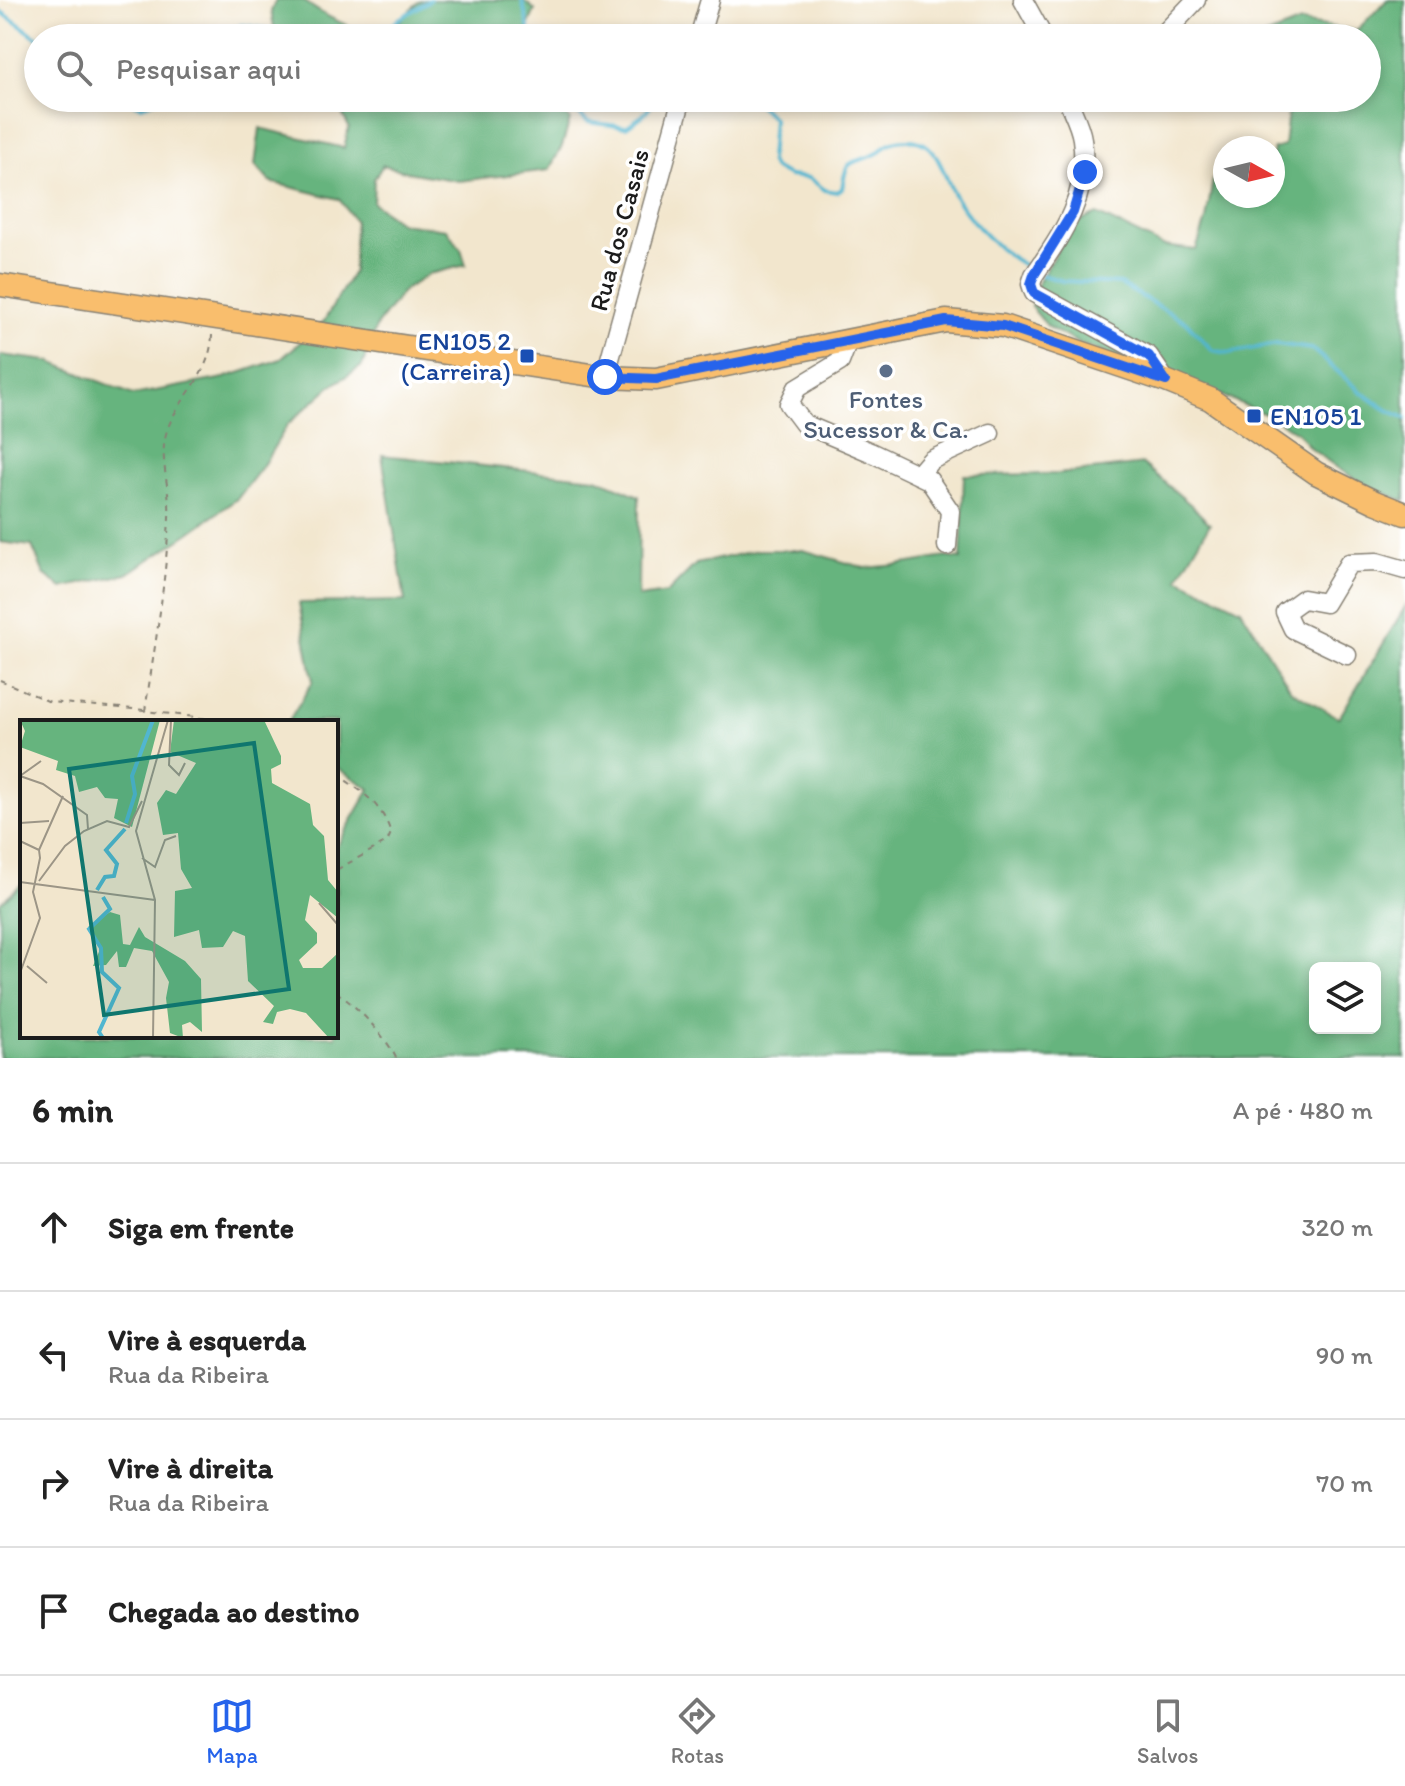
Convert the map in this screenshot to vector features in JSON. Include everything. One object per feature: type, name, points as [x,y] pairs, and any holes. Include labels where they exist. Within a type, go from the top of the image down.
[{"type":"main road","points":[[0,285],[605,377],[656,379],[946,321],[1003,326],[1210,399],[1316,473],[1405,514]]},
{"type":"street","points":[[703,24],[710,0]]},
{"type":"street","points":[[1023,0],[1036,24]]},
{"type":"street","points":[[1173,24],[1196,0]]},
{"type":"street","name":"Rua dos Casais","points":[[605,377],[678,112]]},
{"type":"street","points":[[1073,112],[1082,136],[1085,172],[1073,212],[1036,272],[1031,284],[1034,293],[1149,356],[1166,381]]},
{"type":"street","points":[[848,341],[840,362],[797,388],[789,404],[804,424],[929,480],[950,511],[947,546]]},
{"type":"street","points":[[918,475],[931,460],[990,433]]},
{"type":"street","points":[[1347,655],[1293,629],[1285,612],[1303,599],[1325,603],[1349,563],[1377,562],[1405,570]]},
{"type":"path","points":[[145,711],[167,568],[170,511],[165,440],[171,422],[204,369],[212,350],[213,318]]},
{"type":"path","points":[[0,680],[50,702],[210,720]]},
{"type":"path","points":[[338,775],[361,791],[386,816],[391,833],[387,842],[338,869]]},
{"type":"path","points":[[338,993],[392,1048],[396,1058]]},
{"type":"green space","points":[[276,0],[303,0],[345,24],[273,24],[271,11]]},
{"type":"green space","points":[[425,0],[523,0],[535,10],[529,24],[397,24],[418,2]]},
{"type":"green space","points":[[1387,0],[1405,0],[1405,501],[1369,487],[1339,469],[1310,448],[1298,433],[1272,417],[1080,344],[1049,328],[1031,307],[1037,285],[1059,247],[1078,222],[1097,214],[1163,246],[1196,250],[1206,220],[1213,180],[1213,208],[1285,208],[1288,112],[1381,112],[1381,24],[1363,24]]},
{"type":"green space","points":[[341,112],[563,112],[570,120],[562,146],[549,170],[459,181],[383,165],[374,179],[373,203],[401,223],[446,229],[461,249],[466,265],[429,274],[403,291],[377,325],[362,366],[330,387],[288,424],[262,467],[238,498],[127,574],[62,588],[44,574],[32,546],[0,542],[0,355],[49,361],[133,395],[224,378],[281,359],[324,321],[353,272],[355,221],[339,199],[270,182],[255,165],[260,128],[344,148],[349,127]]},
{"type":"green space","points":[[382,455],[596,478],[639,496],[638,597],[667,593],[696,564],[758,550],[803,550],[865,568],[945,557],[961,559],[964,475],[1058,474],[1143,464],[1210,524],[1178,578],[1241,609],[1291,690],[1339,718],[1405,607],[1405,1058],[0,1058],[0,903],[20,886],[20,1038],[338,1038],[338,845],[370,789],[338,768],[338,720],[289,720],[313,681],[299,603],[405,601]]},
{"type":"waterway","points":[[394,24],[430,0]]},
{"type":"waterway","points":[[522,0],[528,24]]},
{"type":"waterway","points":[[0,11],[24,28]]},
{"type":"waterway","points":[[577,112],[588,122],[626,127],[646,112]]},
{"type":"waterway","points":[[766,112],[773,118],[770,161],[773,168],[789,176],[809,178],[825,190],[837,192],[842,189],[851,163],[876,154],[888,144],[911,140],[927,145],[971,219],[999,247],[1031,269]]},
{"type":"waterway","points":[[1042,275],[1063,281],[1120,284],[1186,322],[1212,350],[1228,353],[1277,344],[1312,349],[1360,391],[1405,418]]},
{"type":"place","name":"EN105 2 (Carreira)","points":[[527,356]]},
{"type":"place","name":"Fontes Sucessor & Ca.","points":[[886,371]]},
{"type":"place","name":"EN105 1","points":[[1254,416]]},
{"type":"route","points":[[605,377],[656,379],[946,321],[1003,326],[1166,381],[1149,356],[1034,293],[1031,284],[1034,275],[1073,212],[1085,172]]}]
